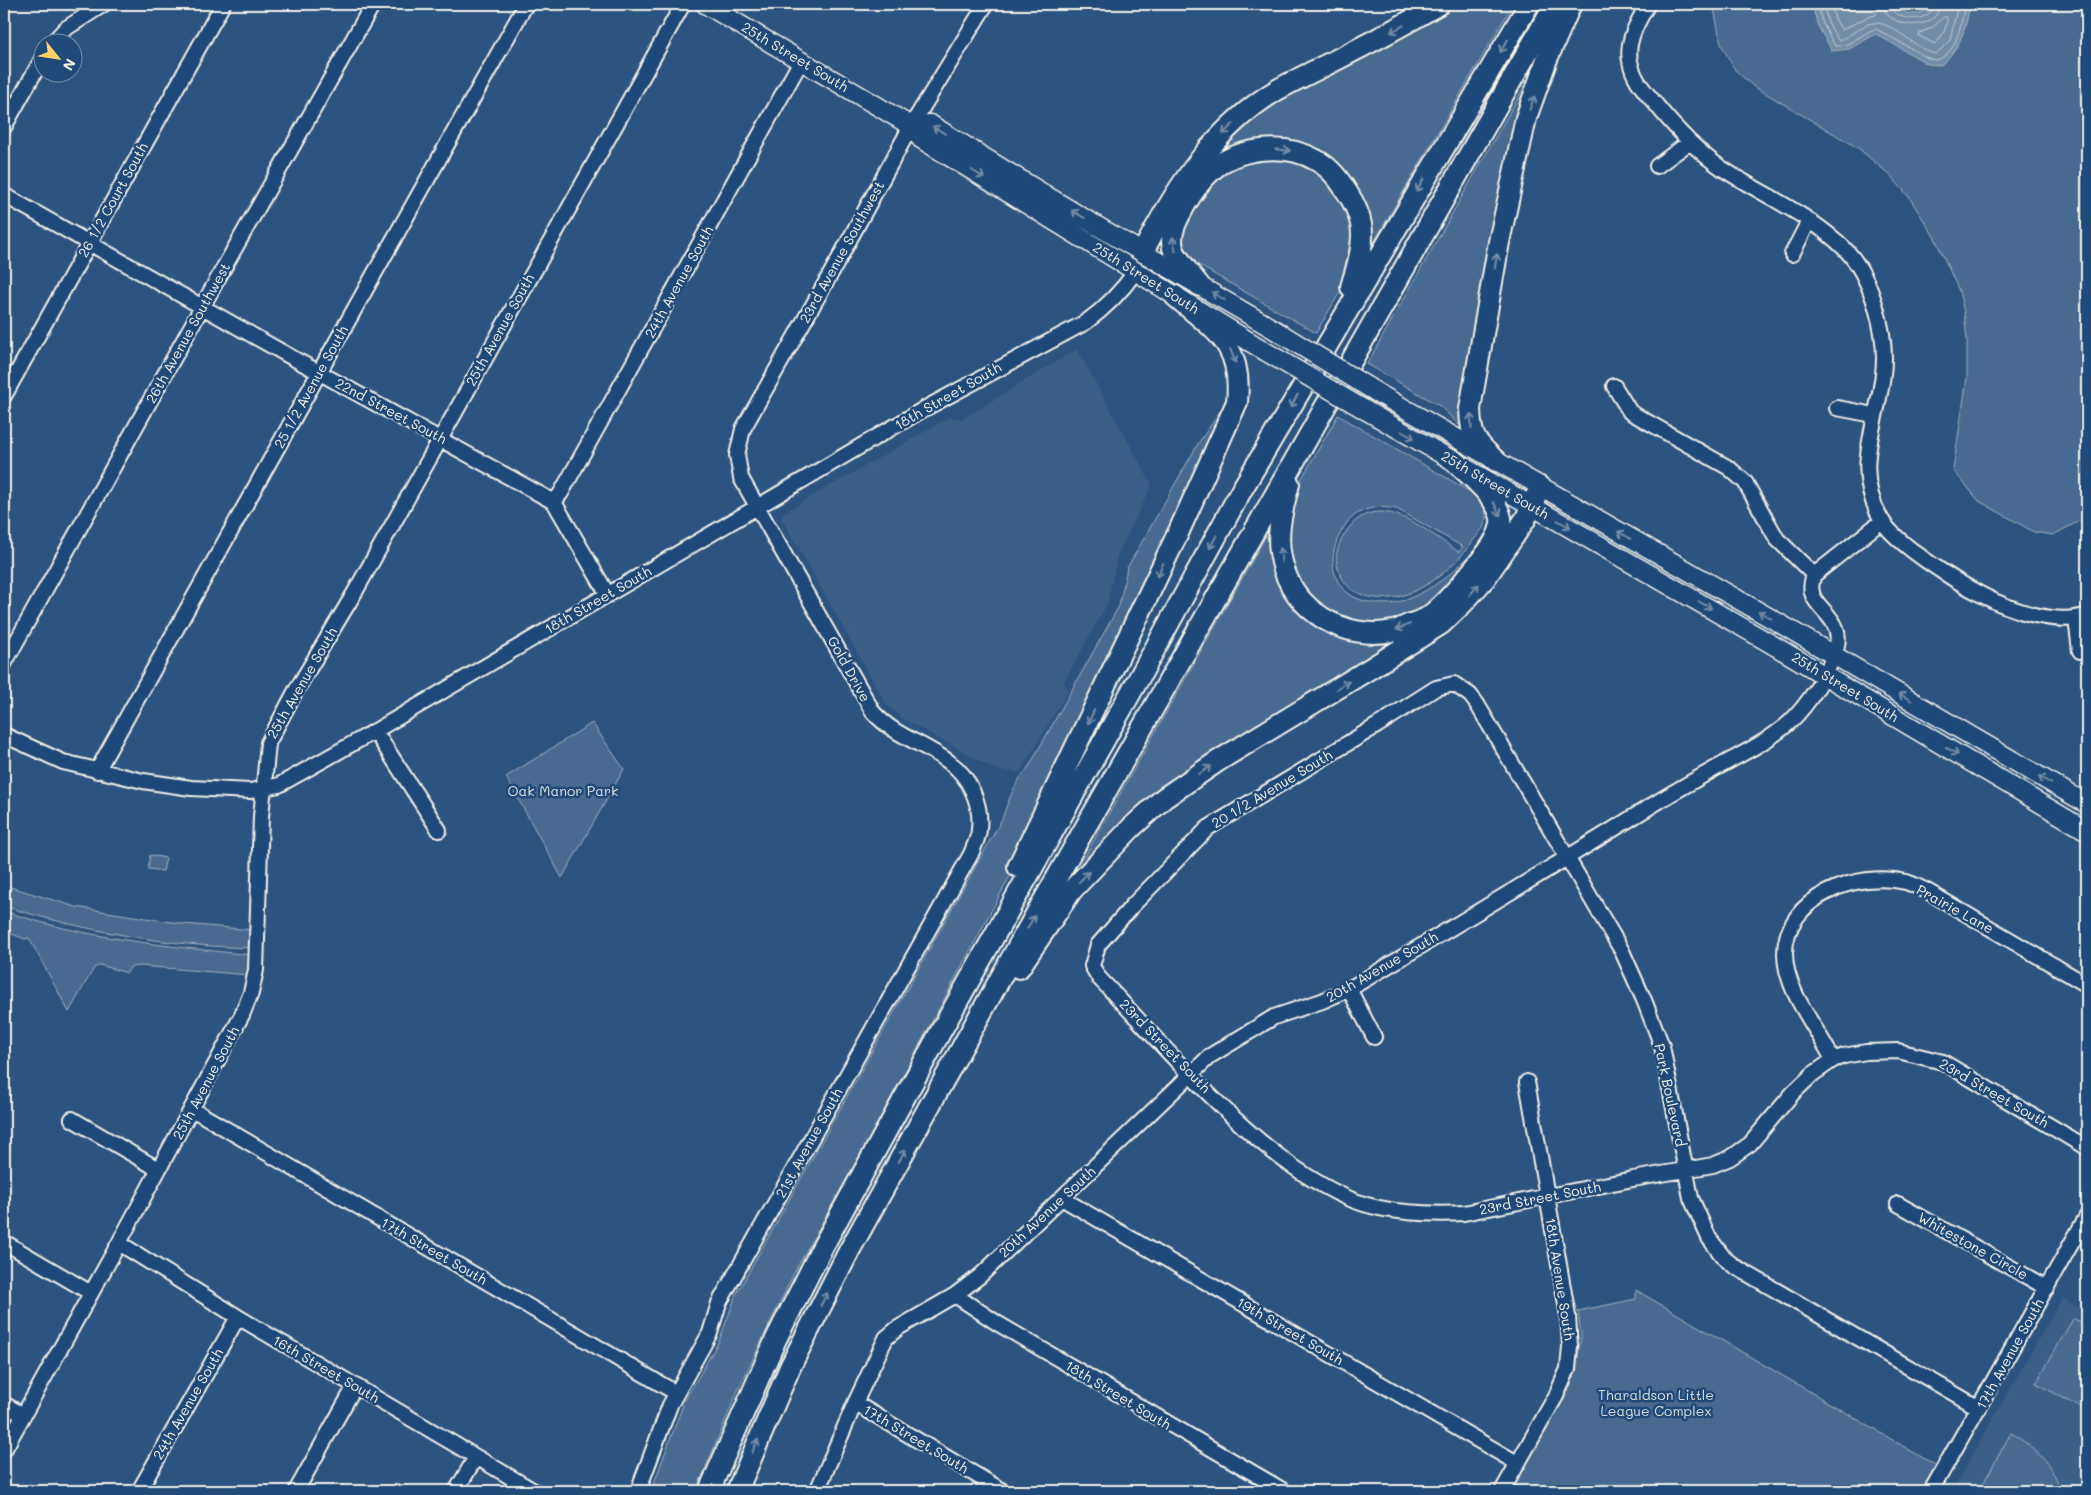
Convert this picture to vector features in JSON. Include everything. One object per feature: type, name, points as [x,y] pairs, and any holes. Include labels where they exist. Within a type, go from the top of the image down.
[{"type":"highway","points":[[1143,252],[1193,168],[1211,145],[1232,125],[1276,90],[1400,28],[1439,4]]},
{"type":"highway","points":[[709,1491],[776,1339],[822,1248],[942,1029],[1139,678],[1241,491],[1529,4]]},
{"type":"highway","points":[[737,1491],[791,1364],[849,1251],[1041,905],[1555,4]]},
{"type":"highway","points":[[1496,461],[1475,441],[1471,427],[1470,410],[1499,242],[1526,118],[1547,59],[1571,4]]},
{"type":"highway","points":[[1199,285],[1173,248],[1172,230],[1195,188],[1211,171],[1226,160],[1268,149],[1291,151],[1317,160],[1338,178],[1354,204],[1362,234],[1358,263],[1334,332]]},
{"type":"highway","points":[[942,1029],[973,960],[1179,531],[1237,402],[1239,382],[1235,359],[1230,348],[1220,336],[1175,296]]},
{"type":"highway","points":[[1295,460],[1279,525],[1282,563],[1296,593],[1312,612],[1336,626],[1366,632],[1394,631],[1428,617],[1466,579],[1485,556],[1498,534],[1501,520],[1498,510],[1482,487],[1453,460]]},
{"type":"highway","points":[[946,1075],[1072,890],[1132,828],[1164,798],[1218,760],[1441,624],[1464,603],[1486,577],[1532,506],[1540,487]]},
{"type":"main road","name":"25th Street South","points":[[705,4],[911,126],[921,139],[1263,350],[1824,675],[2087,831]]},
{"type":"main road","name":"25th Street South","points":[[911,126],[930,124],[1376,392],[1834,655],[2087,804]]},
{"type":"main road","name":"18th Street South","points":[[1136,271],[1143,252]]},
{"type":"street","points":[[62,32],[104,4]]},
{"type":"street","name":"26 1/2 Court South","points":[[4,396],[222,4]]},
{"type":"street","name":"26th Avenue Southwest","points":[[4,664],[373,4]]},
{"type":"street","name":"25 1/2 Avenue South","points":[[98,771],[526,4]]},
{"type":"street","name":"25th Avenue South","points":[[4,1450],[119,1243],[242,1015],[254,978],[257,953],[263,788],[268,743],[683,4]]},
{"type":"street","name":"23rd Avenue Southwest","points":[[757,508],[741,478],[737,454],[743,429],[838,262],[911,126],[986,4]]},
{"type":"street","points":[[1648,4],[1631,40],[1630,59],[1635,78],[1675,128],[1723,169],[1776,199],[1809,221],[1845,249],[1873,293],[1881,332],[1883,373],[1868,445],[1867,466],[1870,493],[1882,521],[1896,537],[1926,560],[1972,590],[1999,604],[2026,613],[2082,617],[2080,651]]},
{"type":"street","name":"24th Avenue South","points":[[554,502],[570,477],[801,61]]},
{"type":"street","points":[[4,127],[32,77]]},
{"type":"street","points":[[1657,166],[1690,142]]},
{"type":"street","name":"22nd Street South","points":[[4,196],[554,502]]},
{"type":"street","points":[[1792,254],[1809,221]]},
{"type":"street","name":"18th Street South","points":[[4,735],[63,762],[143,781],[191,788],[250,791],[279,785],[375,731],[957,391],[1086,322],[1122,292],[1136,271]]},
{"type":"street","points":[[1614,386],[1630,412],[1729,468],[1745,482],[1777,539],[1814,575],[1882,521]]},
{"type":"street","points":[[1838,408],[1874,415]]},
{"type":"street","points":[[554,502],[608,594]]},
{"type":"street","name":"Gold Drive","points":[[757,508],[859,684],[873,712],[882,723],[895,732],[950,762],[965,778],[976,798]]},
{"type":"street","name":"20th Avenue South","points":[[817,1491],[855,1403],[886,1338],[898,1328],[955,1295],[980,1276],[1210,1056],[1274,1018],[1349,989],[1659,802],[1758,745],[1791,721],[1812,695],[1824,675],[1838,642],[1839,632],[1834,622],[1811,594],[1811,583],[1814,575]]},
{"type":"street","name":"Park Boulevard","points":[[1402,710],[1445,684],[1454,684],[1470,695],[1568,857],[1622,951],[1662,1046],[1691,1198],[1708,1238],[1724,1258],[1734,1266],[1979,1408]]},
{"type":"street","name":"20 1/2 Avenue South","points":[[1133,905],[1208,828],[1402,710]]},
{"type":"street","points":[[375,731],[439,830]]},
{"type":"street","name":"21st Avenue South","points":[[638,1491],[676,1393],[710,1333],[719,1303],[970,854],[980,830],[980,815],[976,798]]},
{"type":"street","name":"Prairie Lane","points":[[1833,1060],[1790,983],[1785,954],[1788,932],[1798,914],[1809,904],[1828,892],[1852,883],[1885,880],[1906,882],[1927,891],[2087,985]]},
{"type":"street","name":"23rd Street South","points":[[1133,905],[1098,945],[1092,966],[1099,978],[1191,1074],[1248,1130],[1314,1181],[1357,1202],[1400,1211],[1437,1215],[1464,1213],[1714,1165],[1730,1158],[1750,1144],[1793,1093],[1813,1074],[1833,1060],[1866,1052],[1898,1051],[1943,1062],[2087,1148]]},
{"type":"street","points":[[1349,989],[1374,1037]]},
{"type":"street","name":"18th Avenue South","points":[[1502,1491],[1556,1396],[1568,1369],[1570,1346],[1568,1316],[1527,1082]]},
{"type":"street","name":"17th Street South","points":[[192,1109],[676,1393]]},
{"type":"street","points":[[72,1119],[158,1169]]},
{"type":"street","name":"19th Street South","points":[[1062,1199],[1517,1463]]},
{"type":"street","name":"Whitestone Circle","points":[[1898,1204],[2047,1288]]},
{"type":"street","name":"17th Avenue South","points":[[1931,1491],[2087,1216]]},
{"type":"street","points":[[4,1242],[92,1292]]},
{"type":"street","name":"16th Street South","points":[[119,1243],[238,1317],[534,1491]]},
{"type":"street","name":"18th Street South","points":[[955,1295],[997,1324],[1284,1491]]},
{"type":"street","name":"24th Avenue South","points":[[139,1491],[238,1317]]},
{"type":"street","points":[[296,1491],[356,1386]]},
{"type":"street","name":"17th Street South","points":[[855,1403],[1003,1491]]},
{"type":"street","points":[[4,1404],[23,1415]]},
{"type":"street","points":[[456,1491],[476,1457]]},
{"type":"shaded area","points":[[1077,349],[1152,485],[1117,556],[1108,602],[1064,682],[1068,691],[1020,772],[996,770],[902,718],[886,704],[780,515],[950,417],[962,419]]},
{"type":"shaded area","points":[[2062,1298],[2087,1313],[2087,1491],[1952,1491]]},
{"type":"green space","points":[[1449,4],[1513,4],[1374,242],[1369,241],[1362,205],[1353,183],[1338,165],[1327,158],[1291,156],[1211,159],[1270,103]]},
{"type":"green space","points":[[1713,4],[2087,4],[2087,517],[2053,535],[2034,532],[1979,501],[1953,470],[1967,378],[1967,340],[1964,312],[1959,291],[1935,238],[1909,197],[1890,175],[1858,148],[1753,86],[1735,70],[1721,44]]},
{"type":"green space","points":[[1533,71],[1463,424],[1460,426],[1440,406],[1367,364]]},
{"type":"green space","points":[[1276,153],[1320,168],[1354,212],[1350,275],[1316,333],[1193,262],[1180,241],[1183,221],[1218,172]]},
{"type":"green space","points":[[1231,395],[1234,401],[1009,878],[874,1130],[794,1273],[738,1390],[696,1491],[651,1491],[684,1402],[719,1341],[736,1295],[1002,819],[1009,799],[1023,773],[1028,768],[1119,606],[1127,568],[1198,444]]},
{"type":"green space","points":[[1338,415],[1476,495],[1486,511],[1484,525],[1480,532],[1464,553],[1441,575],[1414,591],[1384,598],[1369,597],[1354,591],[1344,581],[1337,566],[1336,556],[1341,541],[1346,532],[1358,519],[1372,513],[1387,513],[1402,517],[1417,524],[1459,552],[1463,547],[1397,509],[1382,507],[1367,509],[1361,512],[1354,516],[1344,527],[1334,550],[1334,572],[1338,582],[1345,591],[1368,602],[1391,604],[1407,599],[1434,586],[1469,556],[1479,544],[1488,529],[1492,515],[1494,530],[1430,608],[1403,621],[1362,625],[1331,615],[1297,582],[1284,538],[1298,485]]},
{"type":"green space","points":[[1266,536],[1273,536],[1319,621],[1418,628],[1077,870]]},
{"type":"green space","name":"Oak Manor Park","points":[[592,723],[624,769],[562,878],[506,777]]},
{"type":"green space","points":[[150,855],[166,858],[163,871],[148,869]]},
{"type":"green space","points":[[4,885],[76,907],[184,924],[252,930],[252,948],[189,944],[127,936],[65,923],[4,906]]},
{"type":"green space","points":[[4,911],[35,921],[96,935],[158,945],[252,955],[249,975],[140,966],[130,967],[127,973],[100,965],[94,968],[69,1012],[29,938],[25,939],[4,931]]},
{"type":"green space","name":"Tharaldson Little League Complex","points":[[1636,1290],[1937,1466],[1923,1491],[1510,1491],[1572,1377],[1581,1336],[1578,1311],[1636,1299]]},
{"type":"green space","points":[[2073,1319],[2087,1327],[2087,1411],[2036,1383]]},
{"type":"green space","points":[[2011,1433],[2042,1457],[2048,1464],[2061,1491],[1979,1491]]},
{"type":"water","points":[[1812,4],[1893,4],[1906,13],[1916,14],[1922,12],[1931,4],[1970,4],[1958,44],[1941,65],[1928,64],[1876,34],[1849,49],[1832,51],[1818,26]]}]
